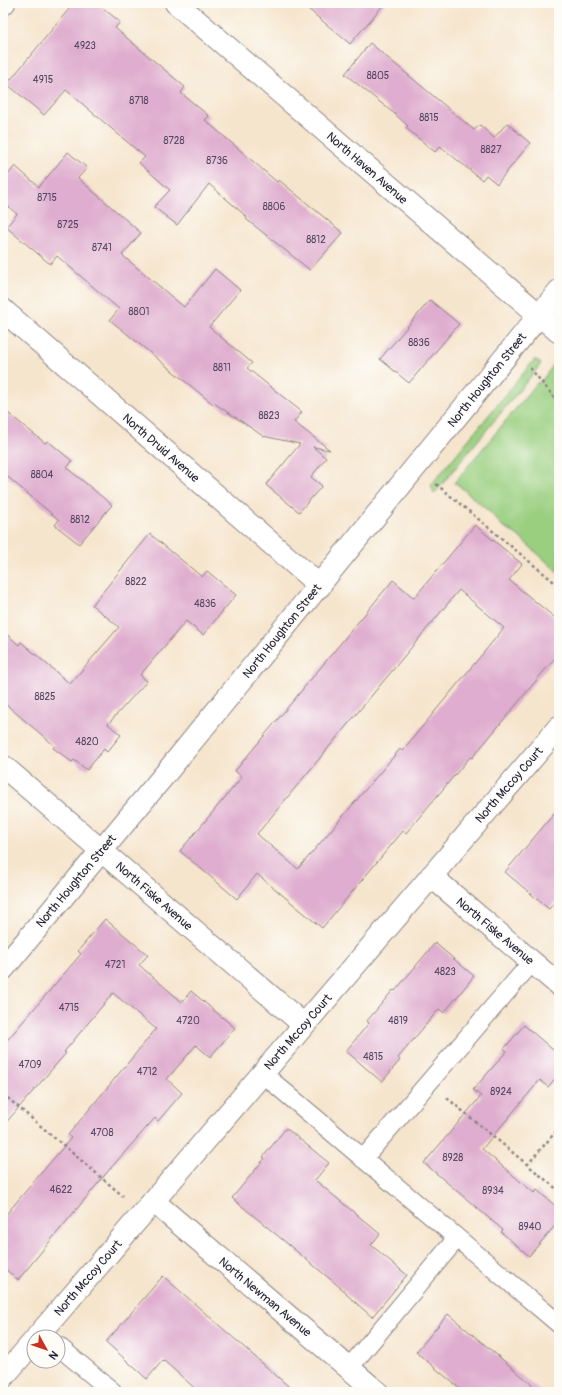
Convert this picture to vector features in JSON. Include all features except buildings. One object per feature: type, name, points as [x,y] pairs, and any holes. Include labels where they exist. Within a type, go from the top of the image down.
[{"type":"street","name":"North Haven Avenue","points":[[176,3],[559,332]]},
{"type":"street","name":"North Houghton Street","points":[[3,969],[320,586],[559,291]]},
{"type":"street","name":"North Druid Avenue","points":[[3,310],[320,586]]},
{"type":"street","name":"North Mccoy Court","points":[[47,1329],[148,1207],[559,726]]},
{"type":"street","name":"North Fiske Avenue","points":[[3,766],[304,1025]]},
{"type":"street","name":"North Fiske Avenue","points":[[431,876],[559,985]]},
{"type":"street","name":"North Newman Avenue","points":[[148,1207],[377,1392]]},
{"type":"street","name":"North Mccoy Court","points":[[3,1377],[26,1352]]},
{"type":"lane","points":[[363,1159],[532,962]]},
{"type":"lane","points":[[262,1073],[559,1324]]},
{"type":"lane","points":[[348,1368],[457,1238]]},
{"type":"lane","points":[[66,1353],[113,1392]]},
{"type":"path","points":[[513,348],[559,403]]},
{"type":"path","points":[[415,468],[559,586]]},
{"type":"path","points":[[428,1083],[559,1191]]},
{"type":"path","points":[[3,1094],[148,1207]]},
{"type":"path","points":[[527,1164],[559,1128]]},
{"type":"green space","points":[[558,356],[559,573],[517,535],[501,525],[492,514],[454,483],[538,382],[540,383]]},
{"type":"green space","points":[[535,359],[541,364],[434,494],[431,485]]}]
